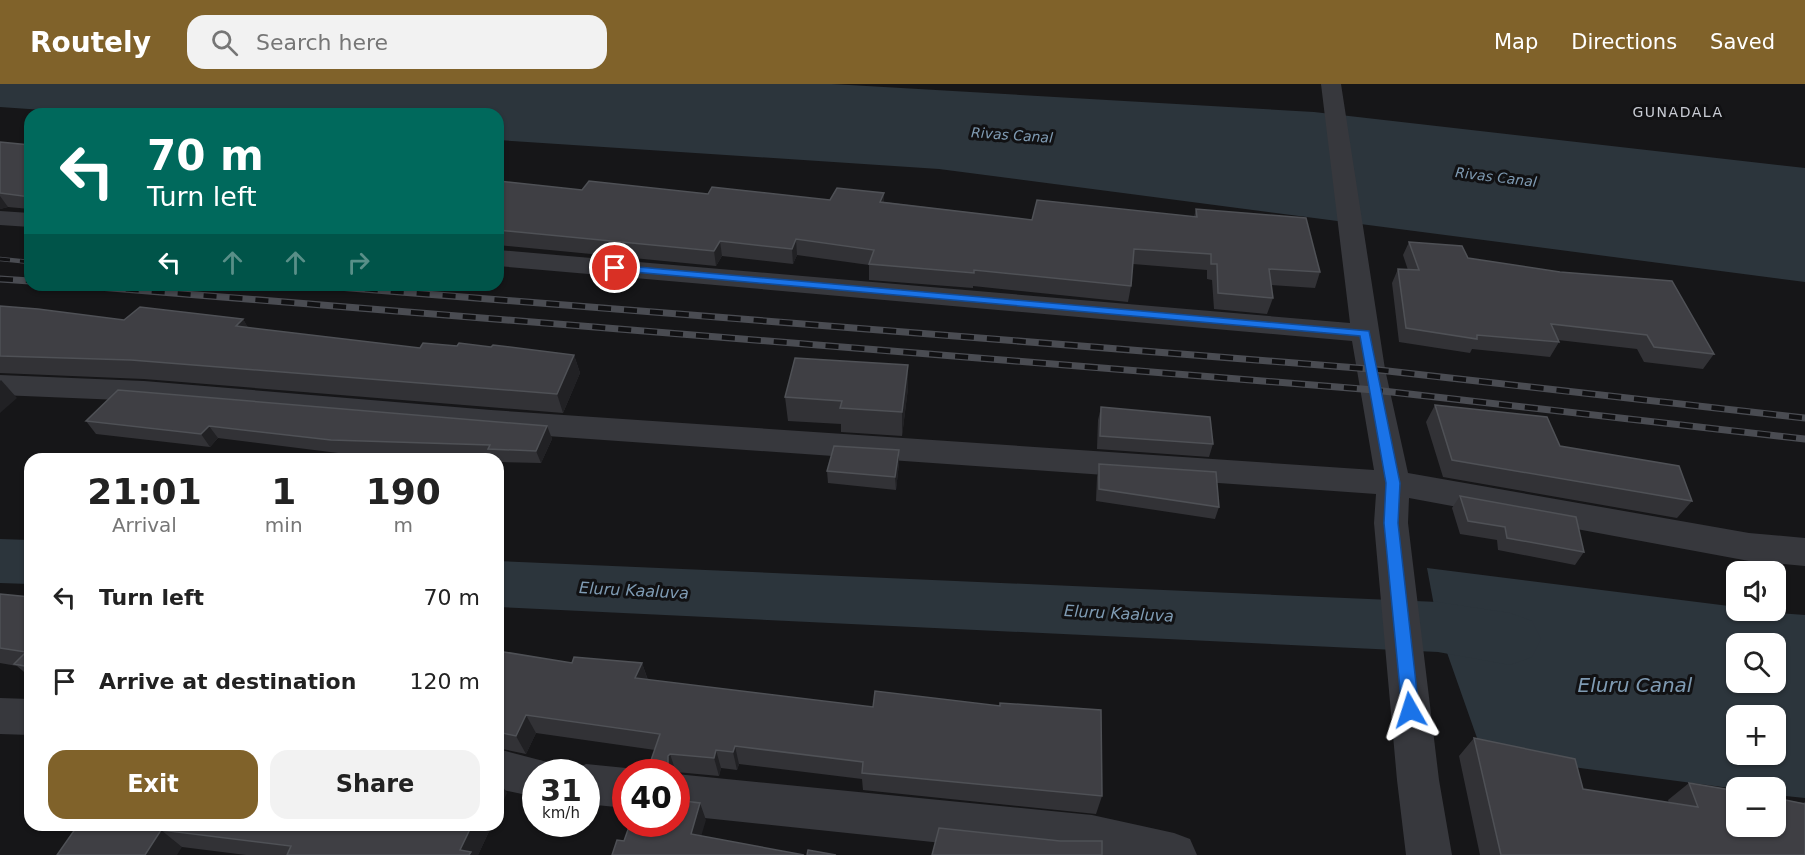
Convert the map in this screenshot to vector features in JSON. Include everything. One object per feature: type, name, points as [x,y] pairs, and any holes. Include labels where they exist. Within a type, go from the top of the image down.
[{"type":"street","points":[[1331,84],[1365,333],[1393,483],[1391,523],[1418,780],[1429,855]]},
{"type":"street","points":[[0,218],[24,220]]},
{"type":"street","points":[[504,259],[1365,333]]},
{"type":"street","points":[[0,385],[144,391],[491,421],[1393,483],[1749,547],[1805,552]]},
{"type":"street","points":[[0,716],[24,717]]},
{"type":"street","points":[[504,770],[522,774]]},
{"type":"street","points":[[690,795],[1092,837],[1174,855]]},
{"type":"water","name":"Rivas Canal","points":[[0,84],[832,84],[1314,112],[1805,168],[1805,282],[939,169],[504,140],[504,108],[0,107]]},
{"type":"water","name":"Eluru Canal","points":[[1427,568],[1726,606],[1726,621],[1786,621],[1786,614],[1805,615],[1805,798],[1786,796],[1786,777],[1726,777],[1726,788],[1483,755],[1438,627]]},
{"type":"building","points":[[0,142],[24,144],[24,196],[0,193]]},
{"type":"building","points":[[589,181],[708,194],[712,187],[830,200],[837,188],[884,193],[880,202],[1032,220],[1037,200],[1197,217],[1196,209],[1306,218],[1320,272],[1269,269],[1273,298],[1218,293],[1217,264],[1211,264],[1211,254],[1134,249],[1131,286],[974,270],[974,273],[869,264],[874,250],[796,239],[792,249],[720,241],[714,251],[504,231],[504,182],[582,190]]},
{"type":"building","points":[[1409,242],[1462,246],[1468,258],[1560,272],[1672,281],[1714,354],[1654,347],[1647,335],[1551,324],[1559,342],[1477,335],[1477,339],[1406,328],[1398,269],[1419,270]]},
{"type":"building","points":[[0,306],[124,320],[140,307],[243,319],[236,326],[420,348],[423,343],[457,346],[459,343],[574,355],[557,394],[131,360],[0,356]]},
{"type":"building","points":[[795,358],[908,365],[902,412],[840,408],[842,401],[785,397]]},
{"type":"building","points":[[118,390],[547,426],[536,451],[488,449],[490,445],[331,440],[209,426],[201,434],[86,421]]},
{"type":"building","points":[[1435,405],[1547,417],[1560,446],[1679,466],[1692,501],[1452,460]]},
{"type":"building","points":[[1101,407],[1210,417],[1213,444],[1100,436]]},
{"type":"building","points":[[834,446],[899,450],[895,477],[827,471]]},
{"type":"building","points":[[1099,464],[1216,472],[1219,507],[1099,489]]},
{"type":"building","points":[[1460,496],[1576,517],[1584,552],[1507,538],[1505,527],[1468,521]]},
{"type":"building","points":[[0,594],[24,596],[24,652],[0,648]]},
{"type":"building","points":[[504,652],[572,663],[574,657],[642,663],[635,678],[873,707],[875,691],[1000,706],[1000,703],[1101,710],[1102,796],[862,773],[863,762],[735,746],[733,752],[716,750],[714,758],[670,754],[668,759],[651,759],[660,734],[526,715],[516,736],[504,733]]},
{"type":"building","points":[[24,654],[24,666],[14,664]]},
{"type":"building","points":[[1474,738],[1575,759],[1583,789],[1698,807],[1689,783],[1726,789],[1726,837],[1786,837],[1786,800],[1805,804],[1805,855],[1501,855]]},
{"type":"building","points":[[690,802],[700,803],[691,834],[804,855],[612,855],[617,840],[624,841],[625,837],[690,837]]},
{"type":"building","points":[[939,828],[1060,841],[1102,841],[1102,855],[932,855]]},
{"type":"building","points":[[74,831],[160,831],[145,855],[57,855]]},
{"type":"building","points":[[169,831],[469,831],[460,850],[471,852],[469,855],[287,855],[291,846]]},
{"type":"building","points":[[808,850],[836,855],[807,855]]},
{"type":"waterway","name":"Eluru Kaaluva","points":[[0,561],[24,562]]},
{"type":"waterway","name":"Eluru Kaaluva","points":[[504,584],[1438,627],[1510,639]]},
{"type":"railway","points":[[0,259],[24,261]]},
{"type":"railway","points":[[0,279],[24,281]]},
{"type":"railway","points":[[148,291],[1374,390],[1805,439]]},
{"type":"railway","points":[[388,291],[1370,369],[1805,418]]},
{"type":"district","name":"GUNADALA","points":[[1678,112]]},
{"type":"route","points":[[615,268],[1365,333],[1393,483],[1391,523],[1410,710]]}]
